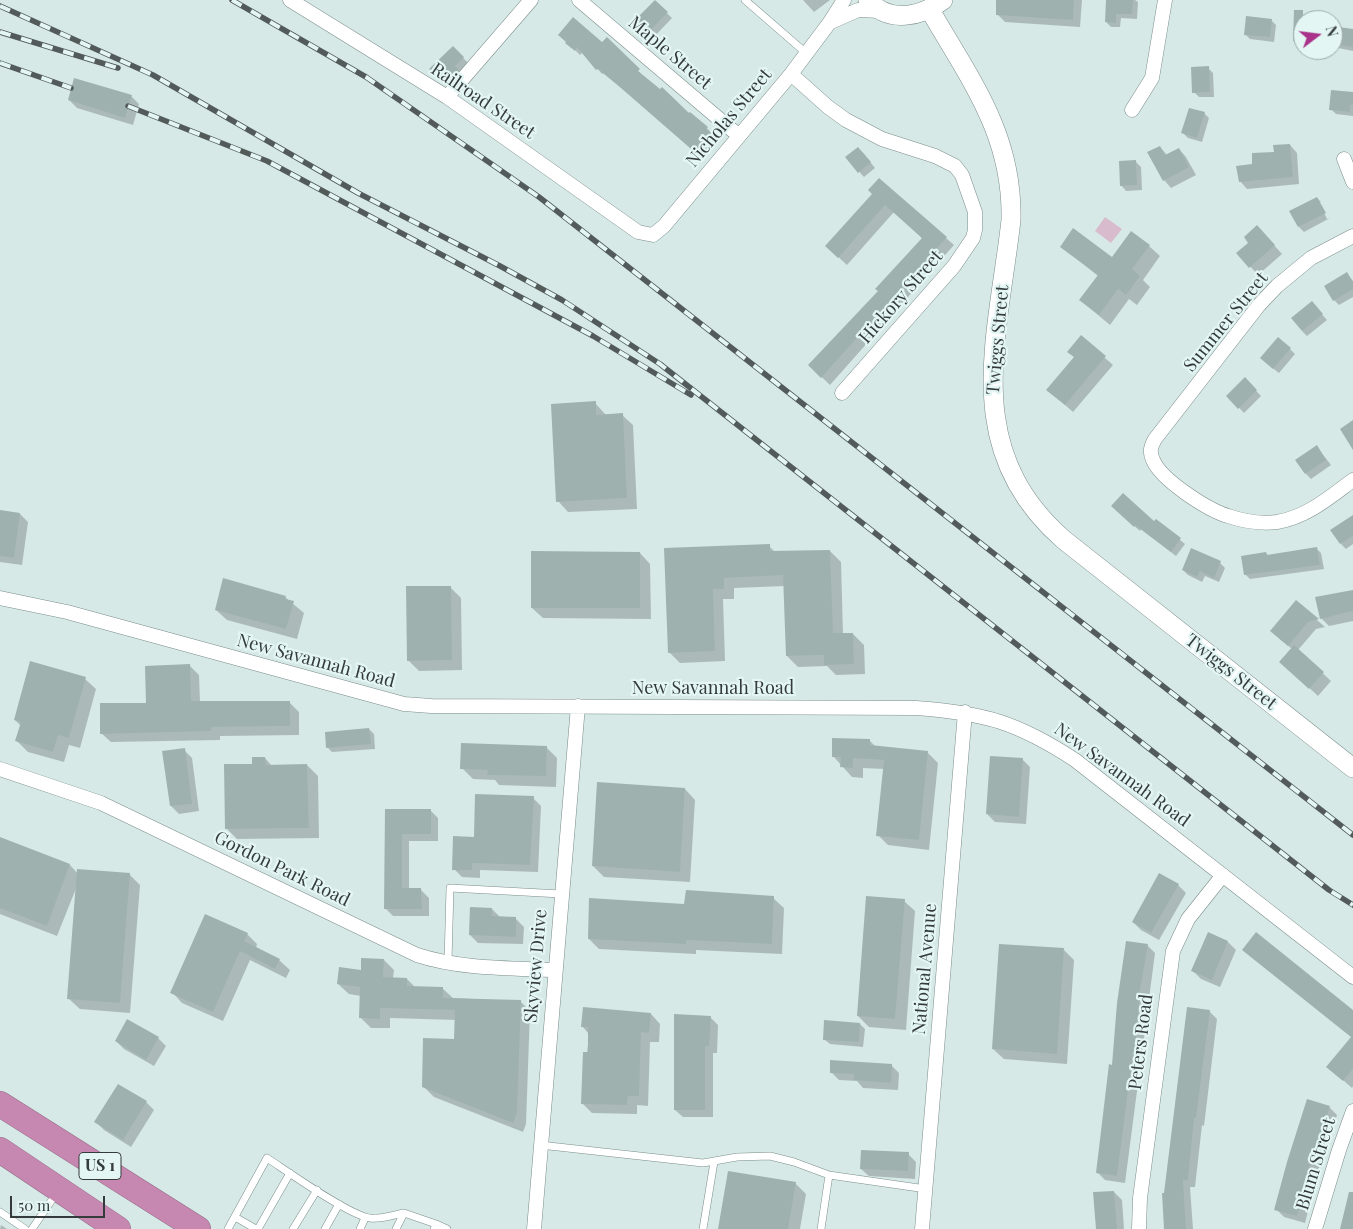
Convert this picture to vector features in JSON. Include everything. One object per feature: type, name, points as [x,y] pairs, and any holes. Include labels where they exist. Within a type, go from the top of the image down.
[{"type":"highway","name":"US 1","points":[[0,1104],[198,1229]]},
{"type":"highway","name":"US 1","points":[[0,1150],[118,1229]]},
{"type":"main road","points":[[875,5],[906,16],[914,16],[936,5]]},
{"type":"main road","name":"Twiggs Street","points":[[936,5],[987,109],[1006,162],[1011,199],[1011,220],[993,355],[992,402],[1002,449],[1016,481],[1031,505],[1064,540],[1353,768]]},
{"type":"street","name":"Railroad Street","points":[[290,0],[448,98],[638,232],[652,235]]},
{"type":"street","points":[[448,98],[531,0]]},
{"type":"street","name":"Maple Street","points":[[579,0],[738,135]]},
{"type":"street","name":"Nicholas Street","points":[[652,235],[664,226],[738,135],[791,74],[844,0]]},
{"type":"street","points":[[1132,110],[1152,78],[1165,0]]},
{"type":"street","name":"Nicholas Street","points":[[830,22],[875,5]]},
{"type":"street","name":"Hickory Street","points":[[791,74],[828,107],[846,120],[882,139],[944,160],[955,166],[962,175],[974,205],[976,219],[973,238],[954,266],[842,393]]},
{"type":"street","points":[[1344,159],[1353,182]]},
{"type":"street","name":"Summer Street","points":[[1353,236],[1311,258],[1294,271],[1259,305],[1155,439],[1151,454],[1160,472],[1198,501],[1218,512],[1251,522],[1277,522],[1302,514],[1353,480]]},
{"type":"street","name":"New Savannah Road","points":[[0,598],[67,612],[404,704],[431,706],[916,708],[965,712],[1011,724],[1053,746],[1111,788],[1353,977]]},
{"type":"street","name":"Skyview Drive","points":[[534,1229],[554,970],[578,706]]},
{"type":"street","name":"National Avenue","points":[[922,1229],[965,712]]},
{"type":"street","name":"Gordon Park Road","points":[[0,769],[101,803],[399,947],[432,960],[554,970]]},
{"type":"street","name":"Peters Road","points":[[1139,1229],[1140,1198],[1174,952],[1188,919],[1224,875]]},
{"type":"street","name":"Blum Street","points":[[1315,1229],[1341,1142],[1353,1111]]},
{"type":"lane","points":[[745,0],[806,53]]},
{"type":"lane","points":[[448,962],[450,888],[561,894]]},
{"type":"lane","points":[[540,1145],[703,1163],[737,1157],[770,1156],[794,1162],[829,1175],[926,1189]]},
{"type":"lane","points":[[228,1229],[267,1158],[339,1204],[365,1218],[372,1219],[404,1213],[435,1226],[448,1229]]},
{"type":"lane","points":[[703,1229],[714,1162]]},
{"type":"lane","points":[[236,1217],[257,1229],[290,1173]]},
{"type":"lane","points":[[821,1229],[829,1175]]},
{"type":"lane","points":[[32,1229],[60,1190]]},
{"type":"lane","points":[[293,1229],[317,1190]]},
{"type":"lane","points":[[325,1229],[339,1204]]},
{"type":"lane","points":[[0,1212],[24,1229]]},
{"type":"lane","points":[[396,1229],[404,1213]]},
{"type":"lane","points":[[360,1229],[365,1218]]},
{"type":"shaded area","points":[[1105,217],[1122,229],[1111,243],[1095,231]]},
{"type":"building","points":[[655,0],[668,12],[647,34],[634,21]]},
{"type":"building","points":[[996,0],[1074,0],[1073,20],[996,15]]},
{"type":"building","points":[[1106,0],[1133,0],[1132,14],[1116,14],[1116,23],[1105,22]]},
{"type":"building","points":[[1246,16],[1272,19],[1270,37],[1244,35]]},
{"type":"building","points":[[573,17],[602,42],[607,37],[640,69],[638,71],[660,89],[662,87],[689,113],[708,127],[706,129],[715,136],[698,155],[621,88],[598,69],[596,70],[577,47],[575,51],[565,43],[558,35]]},
{"type":"building","points":[[1343,28],[1353,29],[1353,47],[1343,46]]},
{"type":"building","points":[[453,46],[464,57],[455,66],[459,70],[445,85],[429,69]]},
{"type":"building","points":[[1209,66],[1210,92],[1192,93],[1191,67]]},
{"type":"building","points":[[74,78],[132,95],[125,118],[68,100]]},
{"type":"building","points":[[1331,90],[1353,92],[1353,105],[1350,105],[1350,112],[1329,110]]},
{"type":"building","points":[[1189,108],[1205,112],[1197,138],[1181,133]]},
{"type":"building","points":[[1290,144],[1293,177],[1239,182],[1236,166],[1252,164],[1252,153],[1274,152],[1273,145]]},
{"type":"building","points":[[1160,146],[1165,155],[1179,148],[1189,167],[1163,181],[1147,152]]},
{"type":"building","points":[[858,147],[871,162],[858,173],[845,157]]},
{"type":"building","points":[[1136,160],[1137,185],[1120,186],[1119,161]]},
{"type":"building","points":[[879,178],[947,237],[821,378],[808,365],[878,291],[875,289],[922,238],[885,205],[838,258],[825,246],[872,194],[868,190]]},
{"type":"building","points":[[1317,197],[1326,213],[1298,227],[1289,211]]},
{"type":"building","points":[[1257,225],[1275,245],[1249,268],[1236,253],[1248,243],[1244,237]]},
{"type":"building","points":[[1073,228],[1112,257],[1131,231],[1150,245],[1132,269],[1140,276],[1126,295],[1118,289],[1099,315],[1079,300],[1098,275],[1060,247]]},
{"type":"building","points":[[1347,272],[1353,282],[1353,289],[1333,301],[1324,286]]},
{"type":"building","points":[[1312,301],[1323,314],[1302,331],[1291,318]]},
{"type":"building","points":[[1081,335],[1106,356],[1065,405],[1046,390],[1074,357],[1067,352]]},
{"type":"building","points":[[1278,337],[1291,348],[1273,369],[1260,358]]},
{"type":"building","points":[[1245,377],[1257,390],[1238,409],[1226,396]]},
{"type":"building","points":[[596,401],[596,415],[623,413],[627,498],[556,502],[551,404]]},
{"type":"building","points":[[1353,420],[1353,450],[1340,429]]},
{"type":"building","points":[[1317,445],[1326,460],[1305,474],[1295,460]]},
{"type":"building","points":[[1123,493],[1154,521],[1156,519],[1181,538],[1171,552],[1135,525],[1134,527],[1111,506]]},
{"type":"building","points":[[0,510],[20,513],[14,558],[0,556]]},
{"type":"building","points":[[1353,515],[1353,536],[1340,544],[1330,530]]},
{"type":"building","points":[[770,544],[770,551],[830,550],[833,633],[853,633],[854,664],[824,665],[824,655],[786,656],[783,575],[724,578],[724,589],[713,589],[715,651],[668,653],[664,548]]},
{"type":"building","points":[[1317,547],[1320,565],[1244,575],[1241,556],[1266,552],[1267,555]]},
{"type":"building","points":[[1191,548],[1221,561],[1214,578],[1200,571],[1197,577],[1182,570]]},
{"type":"building","points":[[531,551],[640,552],[640,608],[531,608]]},
{"type":"building","points":[[223,578],[286,596],[285,599],[294,601],[286,629],[215,610]]},
{"type":"building","points":[[406,586],[451,586],[452,660],[407,661]]},
{"type":"building","points":[[1353,590],[1353,611],[1320,619],[1315,597]]},
{"type":"building","points":[[1296,600],[1319,619],[1308,622],[1288,646],[1270,631]]},
{"type":"building","points":[[1294,645],[1324,672],[1309,689],[1279,662]]},
{"type":"building","points":[[30,661],[86,677],[69,738],[58,735],[53,752],[15,741],[21,722],[14,720]]},
{"type":"building","points":[[190,664],[191,701],[290,701],[290,726],[211,727],[211,731],[100,734],[100,703],[146,703],[145,666]]},
{"type":"building","points":[[369,728],[371,744],[326,748],[325,732]]},
{"type":"building","points":[[832,738],[870,739],[870,745],[928,751],[919,840],[876,836],[884,760],[853,758],[853,768],[840,767],[841,757],[832,757]]},
{"type":"building","points":[[461,743],[547,746],[546,776],[487,775],[488,770],[460,769]]},
{"type":"building","points":[[185,748],[192,804],[170,806],[162,751]]},
{"type":"building","points":[[990,756],[1023,758],[1019,817],[986,814]]},
{"type":"building","points":[[252,757],[265,757],[266,765],[307,764],[309,828],[225,829],[224,764],[252,764]]},
{"type":"building","points":[[597,782],[685,788],[680,872],[592,866]]},
{"type":"building","points":[[475,794],[534,796],[530,865],[472,863],[472,870],[452,870],[453,836],[474,837]]},
{"type":"building","points":[[385,809],[431,809],[431,834],[402,834],[402,888],[421,888],[422,909],[384,909]]},
{"type":"building","points":[[0,837],[70,864],[47,926],[0,908]]},
{"type":"building","points":[[77,869],[130,873],[120,1003],[67,999]]},
{"type":"building","points":[[1159,873],[1179,884],[1151,933],[1132,922]]},
{"type":"building","points":[[686,890],[774,896],[772,944],[686,940],[686,944],[588,939],[589,898],[684,904]]},
{"type":"building","points":[[866,896],[905,899],[895,1019],[857,1016]]},
{"type":"building","points":[[470,907],[492,908],[492,916],[516,917],[516,937],[469,935]]},
{"type":"building","points":[[205,914],[248,933],[244,941],[280,959],[275,969],[240,951],[213,1012],[170,993]]},
{"type":"building","points":[[1208,932],[1228,941],[1212,980],[1191,971]]},
{"type":"building","points":[[1256,932],[1353,1010],[1353,1069],[1343,1081],[1326,1067],[1351,1037],[1242,950]]},
{"type":"building","points":[[1126,941],[1148,944],[1140,990],[1135,1052],[1133,1052],[1117,1176],[1096,1173],[1109,1064],[1112,1065],[1117,1003]]},
{"type":"building","points":[[999,944],[1064,948],[1057,1054],[992,1049]]},
{"type":"building","points":[[361,958],[384,959],[383,977],[407,978],[407,986],[443,987],[443,998],[521,1000],[517,1113],[513,1123],[422,1087],[423,1038],[454,1039],[455,1010],[380,1008],[380,1019],[359,1018],[360,987],[337,984],[339,967],[361,970]]},
{"type":"building","points":[[583,1007],[651,1013],[649,1033],[641,1032],[639,1096],[628,1096],[627,1105],[581,1104],[583,1052],[588,1052],[588,1027],[581,1027]]},
{"type":"building","points":[[1187,1007],[1210,1010],[1196,1118],[1194,1118],[1188,1180],[1183,1180],[1186,1229],[1164,1229],[1162,1193],[1164,1193]]},
{"type":"building","points":[[674,1014],[711,1016],[709,1046],[705,1046],[705,1110],[674,1110]]},
{"type":"building","points":[[127,1019],[159,1037],[146,1060],[115,1041]]},
{"type":"building","points":[[824,1020],[860,1023],[859,1042],[823,1040]]},
{"type":"building","points":[[830,1060],[892,1064],[891,1083],[854,1080],[854,1074],[830,1073]]},
{"type":"building","points":[[118,1084],[147,1101],[123,1140],[94,1122]]},
{"type":"building","points":[[1307,1099],[1330,1106],[1315,1153],[1313,1153],[1297,1216],[1274,1210]]},
{"type":"building","points":[[861,1150],[909,1152],[908,1171],[860,1169]]},
{"type":"building","points":[[728,1171],[796,1182],[788,1229],[718,1229]]},
{"type":"building","points":[[1114,1191],[1117,1229],[1096,1229],[1093,1192]]},
{"type":"building","points":[[1349,1192],[1353,1192],[1353,1229],[1340,1229]]},
{"type":"railway","points":[[232,0],[366,77],[539,197],[1353,835]]},
{"type":"railway","points":[[0,6],[153,75],[358,193],[562,300],[660,364],[1329,890],[1353,905]]},
{"type":"railway","points":[[0,32],[118,68]]},
{"type":"railway","points":[[0,63],[71,88]]},
{"type":"railway","points":[[128,106],[267,161],[593,336],[691,395]]}]
